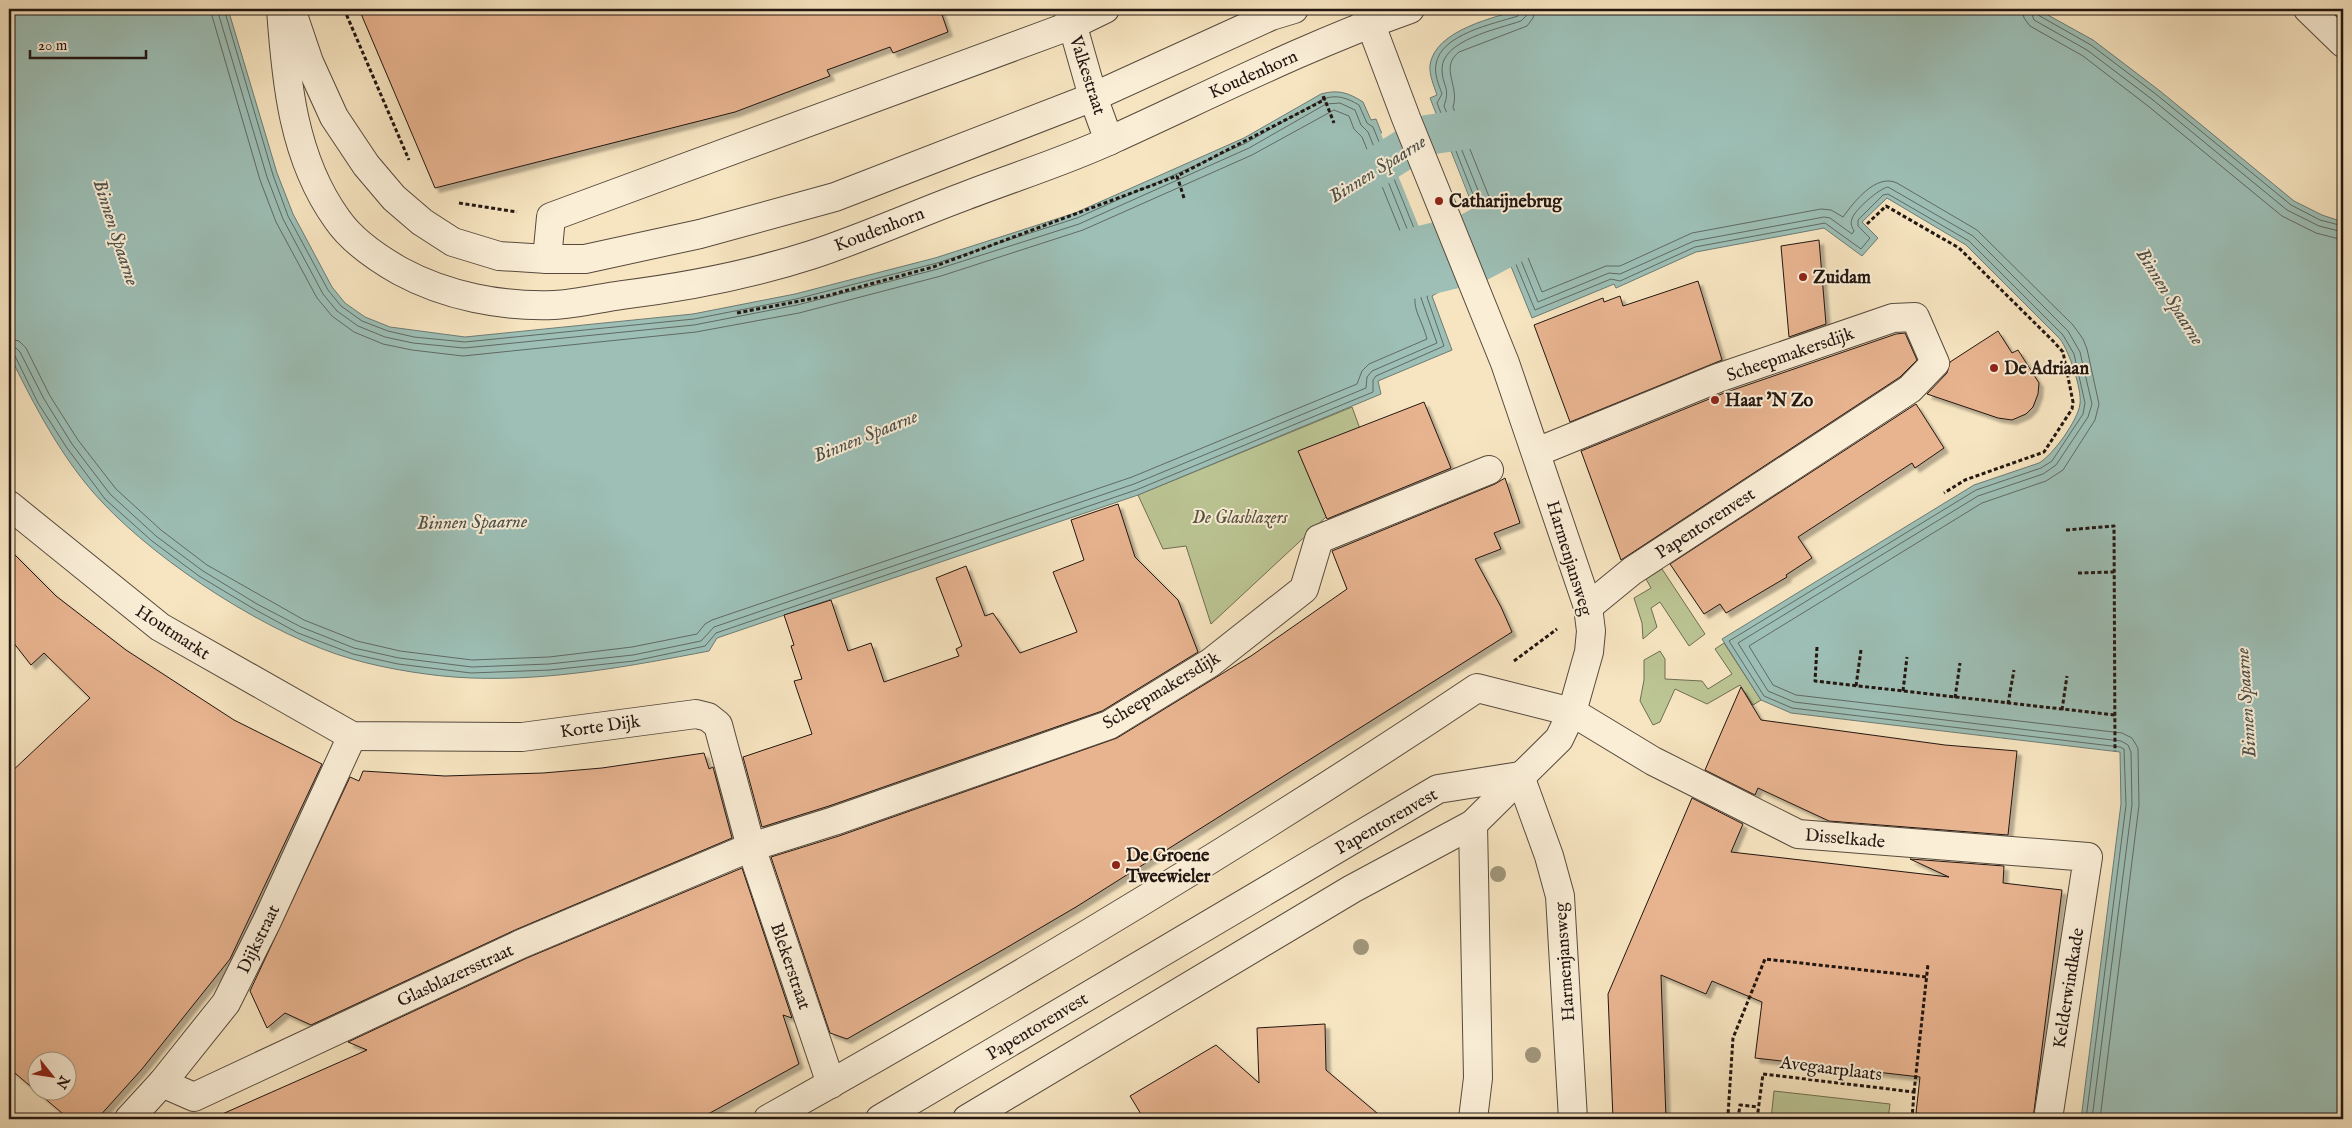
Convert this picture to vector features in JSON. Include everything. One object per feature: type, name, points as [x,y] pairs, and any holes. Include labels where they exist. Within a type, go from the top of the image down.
[{"type":"street","name":"Koudenhorn","points":[[281,9],[286,80],[302,146],[314,178],[337,220],[363,247],[416,280],[461,295],[506,302],[554,305],[690,286],[810,255],[1109,141],[1367,16],[1410,9]]},
{"type":"street","points":[[292,9],[309,62],[334,117],[366,164],[394,198],[422,222],[453,242],[498,256],[548,259],[585,259],[700,234],[835,197],[1093,96],[1271,16],[1294,9]]},
{"type":"street","points":[[548,259],[551,217],[1070,17],[1105,9]]},
{"type":"street","points":[[2308,9],[2343,43]]},
{"type":"street","name":"Harmenjansweg","points":[[1367,16],[1406,118],[1506,363],[1588,607],[1591,631],[1589,652],[1572,712],[1558,739],[1520,776],[1549,856],[1560,896],[1573,1119]]},
{"type":"street","name":"Valkestraat","points":[[1070,17],[1093,96],[1109,141]]},
{"type":"street","name":"Scheepmakersdijk","points":[[1537,452],[1718,378],[1893,318],[1915,316],[1935,363]]},
{"type":"street","name":"Papentorenvest","points":[[1588,607],[1632,571],[1910,389],[1935,363]]},
{"type":"street","name":"Scheepmakersdijk","points":[[751,847],[834,821],[1109,725],[1210,662],[1304,589],[1320,539],[1488,470]]},
{"type":"street","name":"Houtmarkt","points":[[9,505],[160,627],[352,736]]},
{"type":"street","points":[[768,1119],[1112,919],[1386,748],[1477,688],[1572,712]]},
{"type":"street","name":"Disselkade","points":[[1572,712],[1653,761],[1798,834],[2088,857]]},
{"type":"street","name":"Korte Dijk","points":[[352,736],[522,736],[696,714],[708,717],[718,725],[751,847]]},
{"type":"street","name":"Dijkstraat","points":[[129,1119],[162,1084],[226,1003],[267,921],[352,736]]},
{"type":"street","points":[[967,1119],[1352,889],[1473,824],[1520,776]]},
{"type":"street","name":"Papentorenvest","points":[[880,1119],[1438,789],[1520,776]]},
{"type":"street","points":[[1473,824],[1478,1078],[1473,1119]]},
{"type":"street","name":"Glasblazersstraat","points":[[162,1084],[194,1097],[521,944],[751,847]]},
{"type":"street","name":"Blekerstraat","points":[[751,847],[831,1084]]},
{"type":"street","name":"Kelderwindkade","points":[[2048,1119],[2088,857]]},
{"type":"path","points":[[344,9],[411,166]]},
{"type":"path","points":[[734,313],[826,296],[932,267],[1177,176],[1324,100],[1323,95],[1334,123]]},
{"type":"path","points":[[1177,176],[1184,198]]},
{"type":"path","points":[[452,202],[551,217]]},
{"type":"path","points":[[1867,224],[1886,206],[1959,248],[2063,352],[2073,402],[2072,409],[2044,452],[1965,480],[1944,492]]},
{"type":"path","points":[[2066,530],[2114,526],[2115,751]]},
{"type":"path","points":[[2078,573],[2114,572]]},
{"type":"path","points":[[1477,688],[1588,607]]},
{"type":"path","points":[[1817,647],[1815,681],[2114,715]]},
{"type":"path","points":[[1856,686],[1861,650]]},
{"type":"path","points":[[1902,691],[1907,658]]},
{"type":"path","points":[[1955,698],[1960,663]]},
{"type":"path","points":[[2008,704],[2014,670]]},
{"type":"path","points":[[2062,710],[2067,676]]},
{"type":"path","points":[[1758,1107],[1740,1105],[1739,1118],[1728,1115],[1733,1038],[1765,959],[1927,977]]},
{"type":"path","points":[[1912,1119],[1928,964]]},
{"type":"path","name":"Avegaarplaats","points":[[1757,1119],[1763,1074],[1914,1092]]},
{"type":"green space","name":"De Glasblazers","points":[[1352,407],[1384,494],[1326,517],[1211,624],[1186,546],[1163,549],[1138,495]]},
{"type":"green space","points":[[1662,569],[1705,634],[1689,646],[1660,602],[1651,608],[1657,627],[1643,639],[1642,623],[1634,598],[1651,588],[1646,579]]},
{"type":"green space","points":[[1724,643],[1761,700],[1753,705],[1740,685],[1707,704],[1675,689],[1660,722],[1653,725],[1640,701],[1644,680],[1644,660],[1660,651],[1665,659],[1665,679],[1702,681],[1708,689],[1732,674],[1715,649]]},
{"type":"green space","points":[[1774,1091],[1890,1104],[1888,1119],[1771,1119]]},
{"type":"water","points":[[9,9],[228,9],[277,173],[293,214],[332,287],[345,303],[365,317],[390,327],[465,337],[693,314],[795,294],[935,258],[1075,213],[1244,138],[1321,94],[1343,93],[1363,102],[1371,120],[1376,119],[1444,289],[1432,296],[1452,350],[1378,381],[1381,394],[1138,495],[717,638],[709,651],[591,671],[531,677],[472,678],[443,676],[365,663],[320,648],[253,616],[185,573],[126,526],[102,502],[62,451],[39,412],[9,354]]},
{"type":"water","points":[[1523,9],[2037,9],[2093,40],[2160,91],[2294,201],[2322,215],[2343,222],[2343,1119],[2081,1119],[2121,804],[2120,752],[1791,713],[1761,700],[1722,639],[1974,485],[2039,463],[2045,459],[2070,428],[2080,404],[2079,389],[2074,370],[2060,339],[1966,245],[1887,198],[1862,222],[1878,238],[1862,256],[1824,228],[1696,252],[1616,288],[1614,284],[1532,318],[1510,264],[1497,268],[1430,98],[1437,95],[1431,77],[1430,65],[1434,53],[1443,43],[1454,34],[1468,27]]},
{"type":"pier","points":[[1432,113],[1435,113],[1497,268],[1495,270]]},
{"type":"pier","points":[[1383,132],[1446,289],[1444,289],[1381,134]]},
{"type":"building","points":[[359,9],[940,9],[948,32],[893,53],[890,47],[827,70],[830,76],[735,112],[435,188]]},
{"type":"building","points":[[1819,240],[1826,324],[1789,337],[1781,246]]},
{"type":"building","points":[[1698,281],[1722,360],[1570,422],[1534,325],[1603,298],[1604,302],[1620,296],[1623,306]]},
{"type":"building","name":"De Adriaan","points":[[1998,331],[2012,353],[2018,350],[2039,383],[2038,394],[2033,407],[2026,414],[2012,420],[1998,418],[1927,394],[1947,373],[1950,362]]},
{"type":"building","points":[[1905,333],[1917,360],[1900,377],[1621,560],[1581,451],[1724,393],[1896,334]]},
{"type":"building","points":[[1424,402],[1451,468],[1327,519],[1298,451]]},
{"type":"building","points":[[1916,404],[1944,448],[1915,468],[1912,463],[1798,537],[1812,558],[1786,575],[1787,577],[1726,613],[1720,604],[1704,614],[1670,564]]},
{"type":"building","points":[[1505,478],[1520,523],[1494,533],[1501,549],[1475,559],[1512,632],[1076,907],[847,1039],[830,1033],[771,857],[839,836],[1117,738],[1251,656],[1347,589],[1332,551],[1495,484]]},
{"type":"building","points":[[1118,504],[1135,557],[1178,600],[1198,652],[1102,711],[829,806],[762,827],[743,757],[812,734],[794,681],[802,679],[791,646],[794,645],[784,615],[831,600],[848,651],[871,643],[884,682],[959,656],[956,649],[962,646],[936,578],[966,566],[985,616],[993,613],[1020,653],[1077,632],[1053,572],[1084,560],[1071,520]]},
{"type":"building","points":[[9,549],[56,596],[126,650],[234,720],[322,764],[230,959],[142,1069],[97,1119],[69,1119],[47,1100],[78,1100],[78,1050],[28,1050],[28,1084],[9,1068],[9,774],[90,698],[44,653],[31,665],[9,637]]},
{"type":"building","points":[[1741,687],[1761,720],[1945,745],[2017,751],[2008,835],[1829,821],[1758,788],[1755,795],[1705,770]]},
{"type":"building","points":[[704,753],[709,769],[713,767],[732,838],[515,930],[311,1025],[285,1013],[267,1028],[250,991],[350,777],[359,781],[363,771],[445,776],[543,773],[602,768]]},
{"type":"building","points":[[1692,798],[1743,824],[1731,852],[1949,877],[1910,859],[2004,866],[2003,883],[2062,890],[2033,1119],[1977,1119],[1916,1113],[1920,1077],[1755,1058],[1762,1002],[1712,981],[1706,994],[1661,975],[1666,1119],[1613,1119],[1608,994]]},
{"type":"building","points":[[742,868],[792,1018],[783,1015],[799,1064],[699,1119],[211,1119],[367,1050],[348,1042],[527,958]]},
{"type":"building","points":[[1325,1024],[1326,1070],[1384,1119],[1144,1119],[1130,1096],[1216,1045],[1259,1083],[1257,1028]]},
{"type":"waterway","name":"Binnen Spaarne","points":[[1345,187],[1427,135],[1496,125]]},
{"type":"waterway","name":"Binnen Spaarne","points":[[1336,282],[1471,249],[1572,195]]},
{"type":"place","name":"Catharijnebrug","points":[[1439,201]]},
{"type":"place","name":"Zuidam","points":[[1803,277]]},
{"type":"place","name":"De Adriaan","points":[[1994,368]]},
{"type":"place","name":"Haar 'N Zo","points":[[1715,400]]},
{"type":"place","name":"De Groene Tweewieler","points":[[1116,865]]}]
